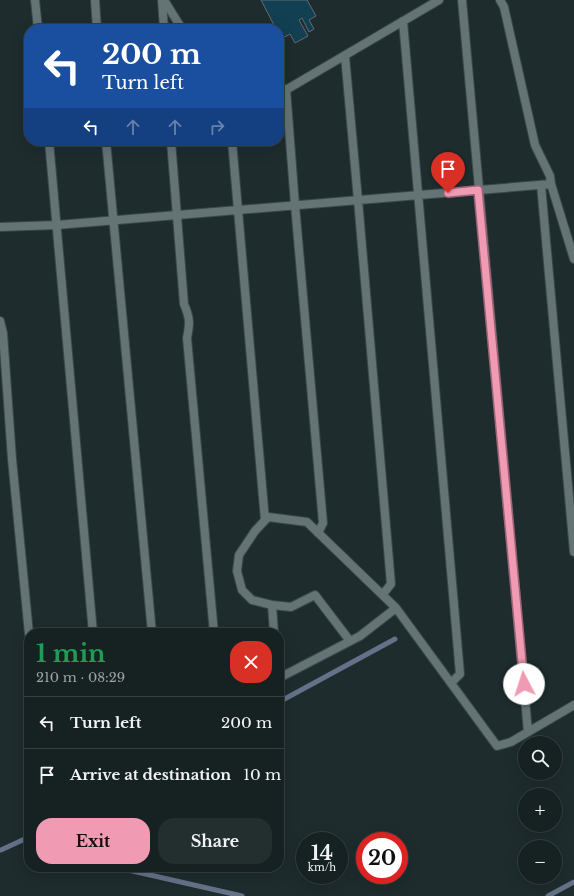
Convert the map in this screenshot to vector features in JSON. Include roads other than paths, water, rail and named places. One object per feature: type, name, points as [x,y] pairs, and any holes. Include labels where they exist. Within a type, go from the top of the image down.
[{"type":"lane","points":[[35,0],[37,24]]},
{"type":"lane","points":[[95,0],[97,24]]},
{"type":"lane","points":[[163,0],[164,24]]},
{"type":"lane","points":[[163,0],[179,24]]},
{"type":"lane","points":[[284,91],[439,0]]},
{"type":"lane","points":[[462,0],[528,732]]},
{"type":"lane","points":[[500,0],[504,7],[536,145],[550,176],[551,184],[574,259]]},
{"type":"lane","points":[[403,21],[460,674],[451,683]]},
{"type":"lane","points":[[345,56],[391,584],[383,594]]},
{"type":"lane","points":[[284,101],[295,205],[323,524],[318,533]]},
{"type":"lane","points":[[49,146],[93,628]]},
{"type":"lane","points":[[106,146],[152,628]]},
{"type":"lane","points":[[171,146],[184,304],[190,323],[187,338],[214,628]]},
{"type":"lane","points":[[232,146],[265,520]]},
{"type":"lane","points":[[0,227],[57,225],[551,184]]},
{"type":"lane","points":[[541,185],[574,552]]},
{"type":"lane","points":[[0,321],[3,333],[12,459],[28,628]]},
{"type":"lane","points":[[350,641],[314,595],[292,607],[272,605],[252,600],[242,590],[237,571],[239,555],[255,531],[268,517],[307,522],[383,594],[396,608],[497,746],[511,742],[574,705]]},
{"type":"lane","points":[[272,605],[274,628]]},
{"type":"lane","points":[[284,675],[360,636],[396,608]]},
{"type":"waterway","points":[[284,699],[395,639]]},
{"type":"waterway","points":[[1,850],[24,839]]},
{"type":"waterway","points":[[137,872],[242,896]]},
{"type":"waterway","points":[[548,896],[574,882]]}]
